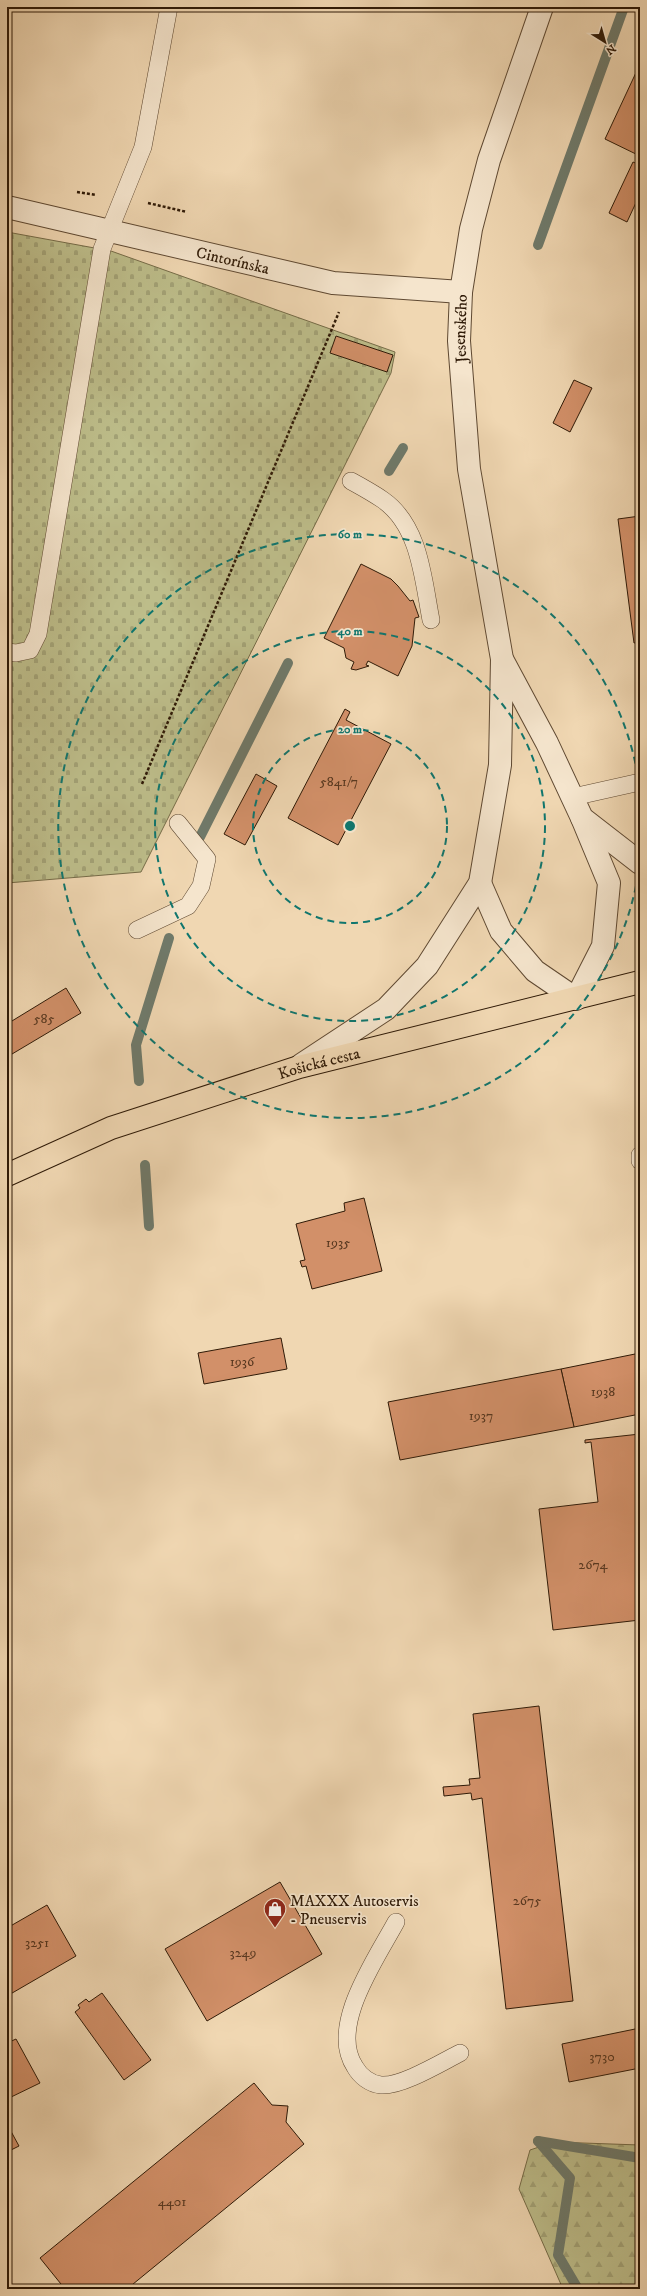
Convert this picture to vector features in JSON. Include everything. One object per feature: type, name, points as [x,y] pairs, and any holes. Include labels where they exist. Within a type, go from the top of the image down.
[{"type":"main road","name":"Košická cesta","points":[[7,1175],[111,1128],[299,1067],[640,982]]},
{"type":"street","name":"Jesenského","points":[[502,659],[468,468],[459,341],[461,292],[471,229],[489,160],[542,7]]},
{"type":"street","name":"Cintorínska","points":[[7,207],[333,283],[461,292]]},
{"type":"street","points":[[480,883],[501,931],[535,971],[576,999],[603,946],[609,883],[573,797],[547,743],[502,659]]},
{"type":"street","points":[[299,1067],[386,1009],[427,966],[480,883],[500,765],[502,659]]},
{"type":"street","points":[[582,818],[640,863]]},
{"type":"lane","points":[[7,652],[16,653],[30,650],[38,634],[102,249],[143,147],[169,7]]},
{"type":"lane","points":[[351,481],[384,500],[400,516],[410,535],[420,562],[431,620]]},
{"type":"lane","points":[[573,797],[640,782]]},
{"type":"lane","points":[[137,930],[188,906],[201,886],[207,860],[178,823]]},
{"type":"lane","points":[[640,1155],[640,1161]]},
{"type":"lane","points":[[396,1922],[360,1988],[346,2030],[348,2058],[361,2077],[382,2085],[407,2079],[460,2053]]},
{"type":"path","points":[[142,784],[349,284]]},
{"type":"green space","points":[[7,232],[111,251],[395,352],[391,373],[141,872],[7,883]]},
{"type":"green space","points":[[554,2142],[640,2145],[640,2289],[563,2289],[519,2189],[530,2150]]},
{"type":"building","points":[[640,64],[640,156],[605,139]]},
{"type":"building","points":[[633,162],[640,165],[640,194],[627,222],[609,213]]},
{"type":"building","points":[[336,336],[393,355],[387,372],[330,353]]},
{"type":"building","points":[[574,380],[592,388],[570,432],[553,423]]},
{"type":"building","points":[[640,516],[640,642],[634,643],[618,519]]},
{"type":"building","points":[[361,564],[391,579],[410,601],[413,600],[419,617],[415,618],[412,646],[398,676],[368,661],[366,665],[369,666],[356,670],[351,669],[354,662],[346,658],[344,648],[324,638]]},
{"type":"building","points":[[345,709],[350,712],[346,720],[391,744],[338,845],[288,818]]},
{"type":"building","points":[[256,774],[277,786],[245,845],[224,834]]},
{"type":"building","points":[[66,988],[81,1013],[7,1057],[7,1024]]},
{"type":"building","points":[[364,1198],[382,1271],[312,1289],[306,1266],[302,1267],[300,1261],[305,1260],[296,1224],[345,1211],[344,1203]]},
{"type":"building","points":[[281,1338],[287,1369],[204,1384],[198,1353]]},
{"type":"building","points":[[640,1353],[640,1414],[574,1427],[561,1369]]},
{"type":"building","points":[[561,1369],[574,1427],[400,1460],[388,1402]]},
{"type":"building","points":[[640,1434],[640,1620],[553,1630],[539,1509],[598,1502],[591,1442],[585,1443],[585,1440]]},
{"type":"building","points":[[539,1706],[573,2001],[506,2009],[482,1798],[472,1800],[471,1793],[444,1796],[443,1787],[470,1785],[469,1779],[480,1778],[473,1714]]},
{"type":"building","points":[[280,1882],[322,1954],[207,2021],[165,1949]]},
{"type":"building","points":[[47,1905],[76,1956],[7,1996],[7,1928]]},
{"type":"building","points":[[102,1993],[151,2060],[124,2080],[75,2012],[80,2008],[78,2005],[86,1999],[89,2002]]},
{"type":"building","points":[[640,2028],[640,2068],[569,2082],[562,2044]]},
{"type":"building","points":[[16,2039],[40,2083],[7,2099],[7,2043]]},
{"type":"building","points":[[254,2083],[272,2105],[288,2106],[286,2122],[304,2144],[127,2289],[65,2289],[40,2258]]},
{"type":"building","points":[[7,2124],[19,2146],[7,2152]]},
{"type":"waterway","points":[[538,245],[624,7]]},
{"type":"waterway","points":[[389,471],[403,448]]},
{"type":"waterway","points":[[200,837],[288,663]]},
{"type":"waterway","points":[[139,1081],[136,1045],[169,938]]},
{"type":"waterway","points":[[145,1165],[149,1226]]},
{"type":"waterway","points":[[538,2141],[570,2178],[558,2255],[578,2289]]},
{"type":"waterway","points":[[538,2141],[640,2158]]},
{"type":"place","name":"MAXXX Autoservis - Pneuservis","points":[[275,1928]]}]
